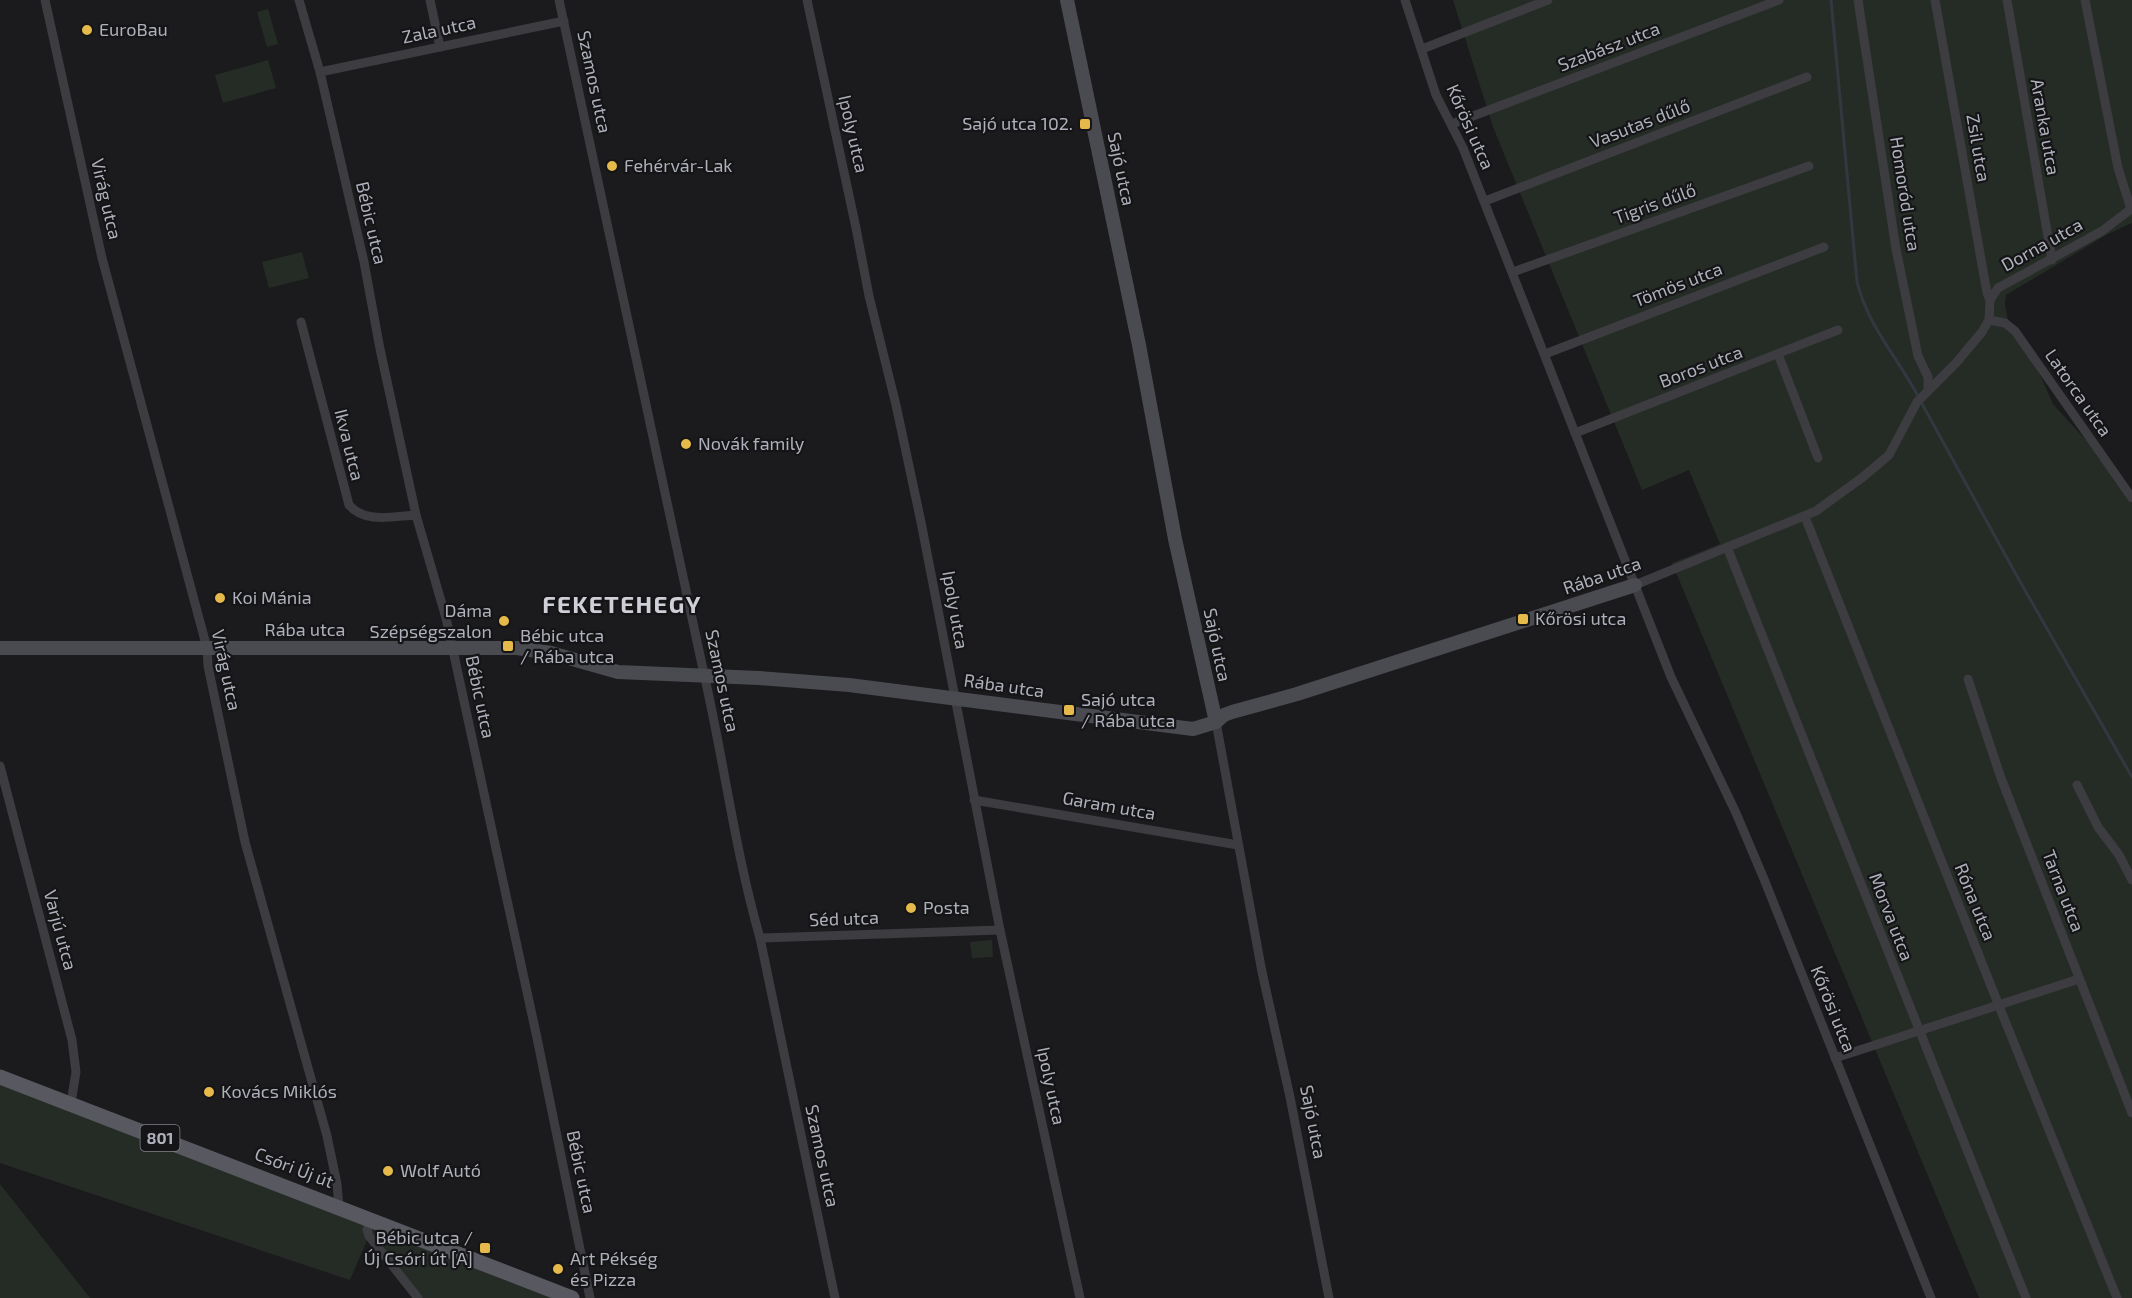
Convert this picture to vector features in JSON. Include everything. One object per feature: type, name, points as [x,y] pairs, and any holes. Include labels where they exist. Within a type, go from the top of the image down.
[{"type":"main road","name":"Csóri Új út","points":[[0,1077],[572,1298]]},
{"type":"street","name":"Virág utca","points":[[45,0],[102,258],[207,648],[208,666],[241,828],[327,1136],[337,1184],[339,1207]]},
{"type":"street","name":"Bébic utca","points":[[299,0],[320,72],[364,262],[380,349],[416,514],[453,648],[590,1298]]},
{"type":"street","points":[[430,0],[440,47]]},
{"type":"street","name":"Szamos utca","points":[[559,0],[705,675],[747,887],[760,938],[835,1298]]},
{"type":"street","name":"Ipoly utca","points":[[807,0],[869,296],[924,533],[1000,930],[1080,1298]]},
{"type":"street","name":"Sajó utca","points":[[1067,0],[1139,345],[1175,539],[1216,722],[1262,972],[1290,1097],[1329,1298]]},
{"type":"street","name":"Kőrösi utca","points":[[1405,0],[1436,95],[1452,124],[1485,201],[1671,677],[1752,851],[1931,1298]]},
{"type":"street","points":[[1422,49],[1548,0]]},
{"type":"street","name":"Szabász utca","points":[[1452,124],[1779,0]]},
{"type":"street","name":"Homoród utca","points":[[1858,0],[1896,249],[1918,356],[1928,377],[1922,396]]},
{"type":"street","name":"Zsil utca","points":[[1935,0],[1990,300]]},
{"type":"street","name":"Aranka utca","points":[[2007,0],[2052,260]]},
{"type":"street","name":"Dorna utca","points":[[1990,300],[1998,288],[2102,231],[2130,209],[2118,168],[2085,0]]},
{"type":"street","name":"Zala utca","points":[[320,72],[564,21]]},
{"type":"street","name":"Vasutas dűlő","points":[[1485,201],[1807,77]]},
{"type":"street","name":"Tigris dűlő","points":[[1513,272],[1809,166]]},
{"type":"street","name":"Tömös utca","points":[[1545,354],[1824,247]]},
{"type":"street","points":[[1922,396],[1970,348],[1989,321],[1990,300]]},
{"type":"street","name":"Latorca utca","points":[[1989,321],[2005,323],[2015,332],[2132,498]]},
{"type":"street","name":"Ikva utca","points":[[302,322],[349,505],[362,516],[374,518],[416,514]]},
{"type":"street","name":"Boros utca","points":[[1575,433],[1838,330]]},
{"type":"street","points":[[1778,354],[1818,458]]},
{"type":"street","name":"Rába utca","points":[[0,648],[490,647],[535,650],[618,672],[830,683],[1186,729],[1204,727],[1232,712],[1297,694],[1635,585],[1805,517],[1832,501],[1889,455],[1922,396]]},
{"type":"street","name":"Róna utca","points":[[1805,517],[2117,1298]]},
{"type":"street","name":"Morva utca","points":[[1727,547],[1918,1032],[2026,1298]]},
{"type":"street","name":"Tarna utca","points":[[1968,679],[2001,778],[2132,1113]]},
{"type":"street","name":"Varjú utca","points":[[0,766],[72,1040],[76,1072],[71,1103]]},
{"type":"street","points":[[2077,785],[2098,827],[2119,855],[2132,880]]},
{"type":"street","name":"Garam utca","points":[[974,800],[1238,845]]},
{"type":"street","name":"Séd utca","points":[[760,938],[1000,930]]},
{"type":"street","points":[[1834,1058],[2079,979]]},
{"type":"street","points":[[371,1220],[367,1230],[369,1236],[418,1298]]},
{"type":"shaded area","points":[[1453,0],[2132,0],[2132,223],[2108,234],[2006,295],[2005,305],[2010,331],[2038,370],[2053,404],[2104,460],[2132,504],[2132,1298],[1979,1298],[1672,563],[1720,544],[1689,470],[1642,490],[1493,127]]},
{"type":"shaded area","points":[[268,9],[278,44],[267,47],[257,12]]},
{"type":"shaded area","points":[[268,60],[276,88],[223,103],[215,75]]},
{"type":"shaded area","points":[[302,252],[309,278],[269,288],[262,262]]},
{"type":"shaded area","points":[[992,940],[993,957],[972,958],[970,942]]},
{"type":"shaded area","points":[[0,1077],[572,1298],[416,1298],[367,1240],[350,1280],[0,1163]]},
{"type":"shaded area","points":[[0,1184],[90,1298],[0,1298]]},
{"type":"waterway","points":[[1831,0],[1857,282],[1868,313],[1918,396]]},
{"type":"waterway","points":[[1921,402],[2132,777]]},
{"type":"place","name":"EuroBau","points":[[87,30]]},
{"type":"place","name":"Sajó utca 102.","points":[[1085,124]]},
{"type":"place","name":"Fehérvár-Lak","points":[[612,166]]},
{"type":"place","name":"Novák family","points":[[686,444]]},
{"type":"place","name":"Koi Mánia","points":[[220,598]]},
{"type":"place","name":"Kőrösi utca","points":[[1523,619]]},
{"type":"place","name":"Dáma Szépségszalon","points":[[504,621]]},
{"type":"place","name":"Bébic utca / Rába utca","points":[[508,646]]},
{"type":"place","name":"Sajó utca / Rába utca","points":[[1069,710]]},
{"type":"place","name":"Posta","points":[[911,908]]},
{"type":"place","name":"Kovács Miklós","points":[[209,1092]]},
{"type":"place","name":"Wolf Autó","points":[[388,1171]]},
{"type":"place","name":"Bébic utca / Új Csóri út [A]","points":[[485,1248]]},
{"type":"place","name":"Art Pékség és Pizza","points":[[558,1269]]},
{"type":"district","name":"FEKETEHEGY","points":[[622,605]]}]
